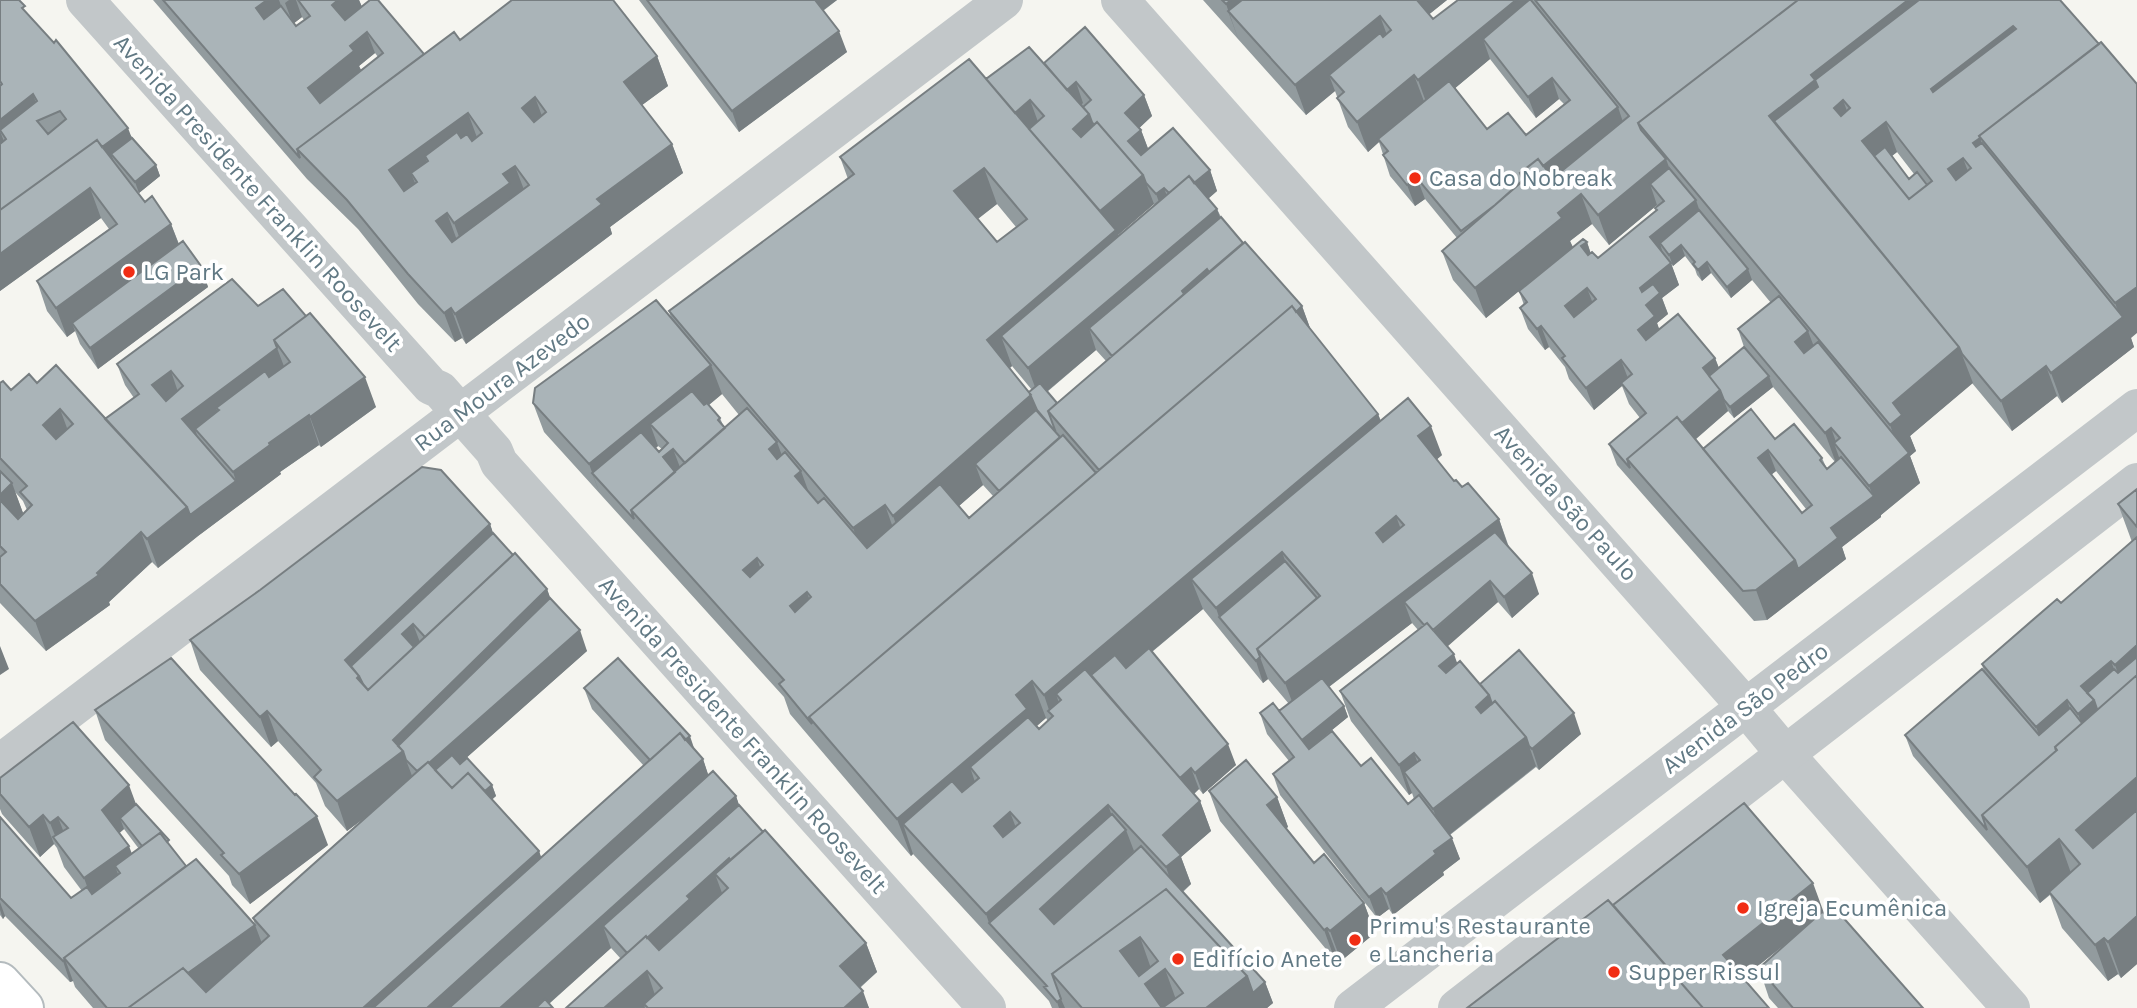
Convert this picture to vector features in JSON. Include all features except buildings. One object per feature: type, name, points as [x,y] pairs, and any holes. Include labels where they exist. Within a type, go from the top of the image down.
[{"type":"main road","points":[[0,982],[24,1008]]},
{"type":"street","name":"Avenida Presidente Franklin Roosevelt","points":[[86,0],[430,386],[440,390],[456,416],[494,451],[499,463],[987,1008]]},
{"type":"street","name":"Rua Moura Azevedo","points":[[0,763],[1004,0]]},
{"type":"street","name":"Avenida São Paulo","points":[[1120,0],[2011,1008]]},
{"type":"street","name":"Avenida São Pedro","points":[[1353,1008],[2137,408]]},
{"type":"street","points":[[1457,1008],[2137,482]]},
{"type":"place","name":"Casa do Nobreak","points":[[1415,178]]},
{"type":"place","name":"LG Park","points":[[129,272]]},
{"type":"place","name":"Igreja Ecumênica","points":[[1743,908]]},
{"type":"place","name":"Primu's Restaurante e Lancheria","points":[[1355,940]]},
{"type":"place","name":"Edifício Anete","points":[[1178,959]]},
{"type":"place","name":"Supper Rissul","points":[[1614,972]]}]
